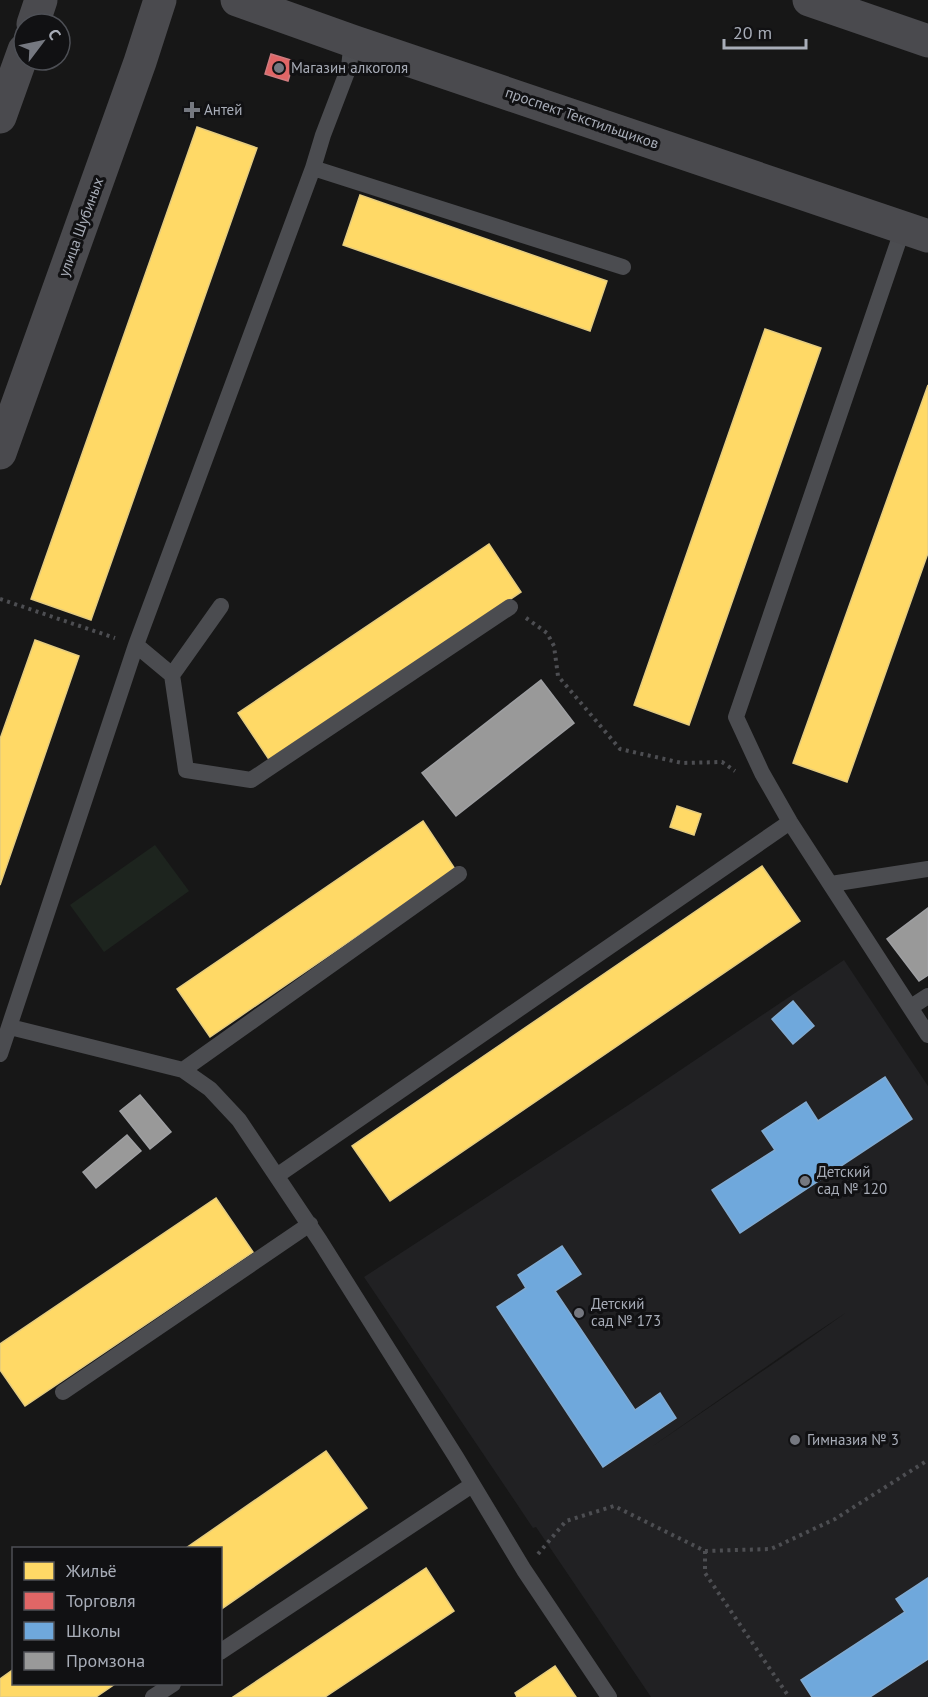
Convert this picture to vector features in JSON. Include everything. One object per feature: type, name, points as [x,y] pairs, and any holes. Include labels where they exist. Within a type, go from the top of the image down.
[{"type":"main road","name":"улица Шубиных","points":[[0,453],[133,84],[160,0]]},
{"type":"main road","name":"проспект Текстильщиков","points":[[237,0],[916,232]]},
{"type":"main road","points":[[809,0],[928,41]]},
{"type":"main road","points":[[0,117],[16,72]]},
{"type":"lane","points":[[0,1054],[136,645],[349,68],[352,41]]},
{"type":"lane","points":[[313,168],[623,267]]},
{"type":"lane","points":[[916,232],[736,717],[762,773],[790,822],[928,1035]]},
{"type":"lane","points":[[172,675],[221,606]]},
{"type":"lane","points":[[136,645],[172,675],[186,770],[250,780],[510,608]]},
{"type":"lane","points":[[278,1175],[790,822]]},
{"type":"lane","points":[[831,884],[928,869]]},
{"type":"lane","points":[[183,1070],[459,874]]},
{"type":"lane","points":[[911,1007],[928,996]]},
{"type":"lane","points":[[10,1027],[183,1070],[210,1089],[240,1120],[310,1224],[524,1570],[609,1697]]},
{"type":"lane","points":[[63,1392],[310,1224]]},
{"type":"lane","points":[[222,1651],[472,1485]]},
{"type":"lane","points":[[153,1697],[170,1685]]},
{"type":"path","points":[[0,599],[136,645]]},
{"type":"path","points":[[510,608],[547,633],[554,646],[558,676],[620,749],[682,763],[722,762],[738,773]]},
{"type":"path","points":[[524,1570],[566,1521],[614,1506],[705,1551],[771,1549],[835,1519],[928,1460]]},
{"type":"path","points":[[705,1551],[705,1573],[789,1697]]},
{"type":"shaded area","points":[[155,845],[189,891],[104,952],[70,905]]},
{"type":"shaded area","points":[[844,960],[928,1086],[928,1697],[651,1697],[536,1527],[533,1528],[364,1277],[630,1104]],"holes":[[[847,1312],[789,1353],[650,1448]]]},
{"type":"building: Жильё","points":[[197,127],[257,148],[91,620],[31,599]]},
{"type":"building: Жильё","points":[[360,195],[607,281],[590,331],[343,245]]},
{"type":"building: Жильё","points":[[765,329],[821,348],[689,725],[634,705]]},
{"type":"building: Жильё","points":[[928,385],[928,553],[847,782],[793,763]]},
{"type":"building: Жильё","points":[[489,544],[521,592],[270,761],[238,713]]},
{"type":"building: Жильё","points":[[35,640],[79,656],[0,885],[0,739]]},
{"type":"building: Жильё","points":[[677,806],[701,814],[694,835],[670,827]]},
{"type":"building: Жильё","points":[[423,821],[455,869],[210,1037],[177,989]]},
{"type":"building: Жильё","points":[[762,866],[800,921],[390,1201],[352,1146]]},
{"type":"building: Жильё","points":[[216,1198],[253,1252],[25,1406],[0,1370],[0,1344]]},
{"type":"building: Жильё","points":[[326,1451],[367,1508],[222,1609],[222,1547],[187,1547]]},
{"type":"building: Жильё","points":[[426,1568],[454,1611],[325,1697],[233,1697]]},
{"type":"building: Жильё","points":[[555,1666],[576,1697],[517,1697],[515,1693]]},
{"type":"building: Жильё","points":[[12,1670],[12,1685],[114,1685],[96,1697],[0,1697],[0,1679]]},
{"type":"building: Торговля","name":"Магазин алкоголя","points":[[271,54],[294,61],[288,81],[265,74]]},
{"type":"building: Школы","points":[[793,1001],[814,1026],[793,1044],[772,1019]]},
{"type":"building: Школы","points":[[885,1077],[912,1119],[740,1233],[712,1190],[775,1150],[762,1131],[806,1102],[818,1121]]},
{"type":"building: Школы","points":[[562,1246],[581,1274],[555,1291],[635,1410],[660,1393],[676,1418],[603,1467],[497,1307],[526,1288],[518,1275]]},
{"type":"building: Школы","points":[[928,1578],[928,1659],[870,1697],[812,1697],[801,1680],[905,1612],[896,1599]]},
{"type":"building: Промзона","points":[[541,680],[574,723],[456,816],[422,773]]},
{"type":"building: Промзона","points":[[928,908],[928,975],[919,981],[887,939]]},
{"type":"building: Промзона","points":[[140,1095],[171,1132],[150,1149],[120,1111]]},
{"type":"building: Промзона","points":[[127,1135],[141,1151],[96,1188],[83,1172]]},
{"type":"place","name":"Магазин алкоголя","points":[[279,68]]},
{"type":"place","name":"Антей","points":[[192,110]]},
{"type":"place","name":"Детский сад № 120","points":[[805,1181]]},
{"type":"place","name":"Детский сад № 173","points":[[579,1313]]},
{"type":"place","name":"Гимназия № 3","points":[[795,1440]]}]
